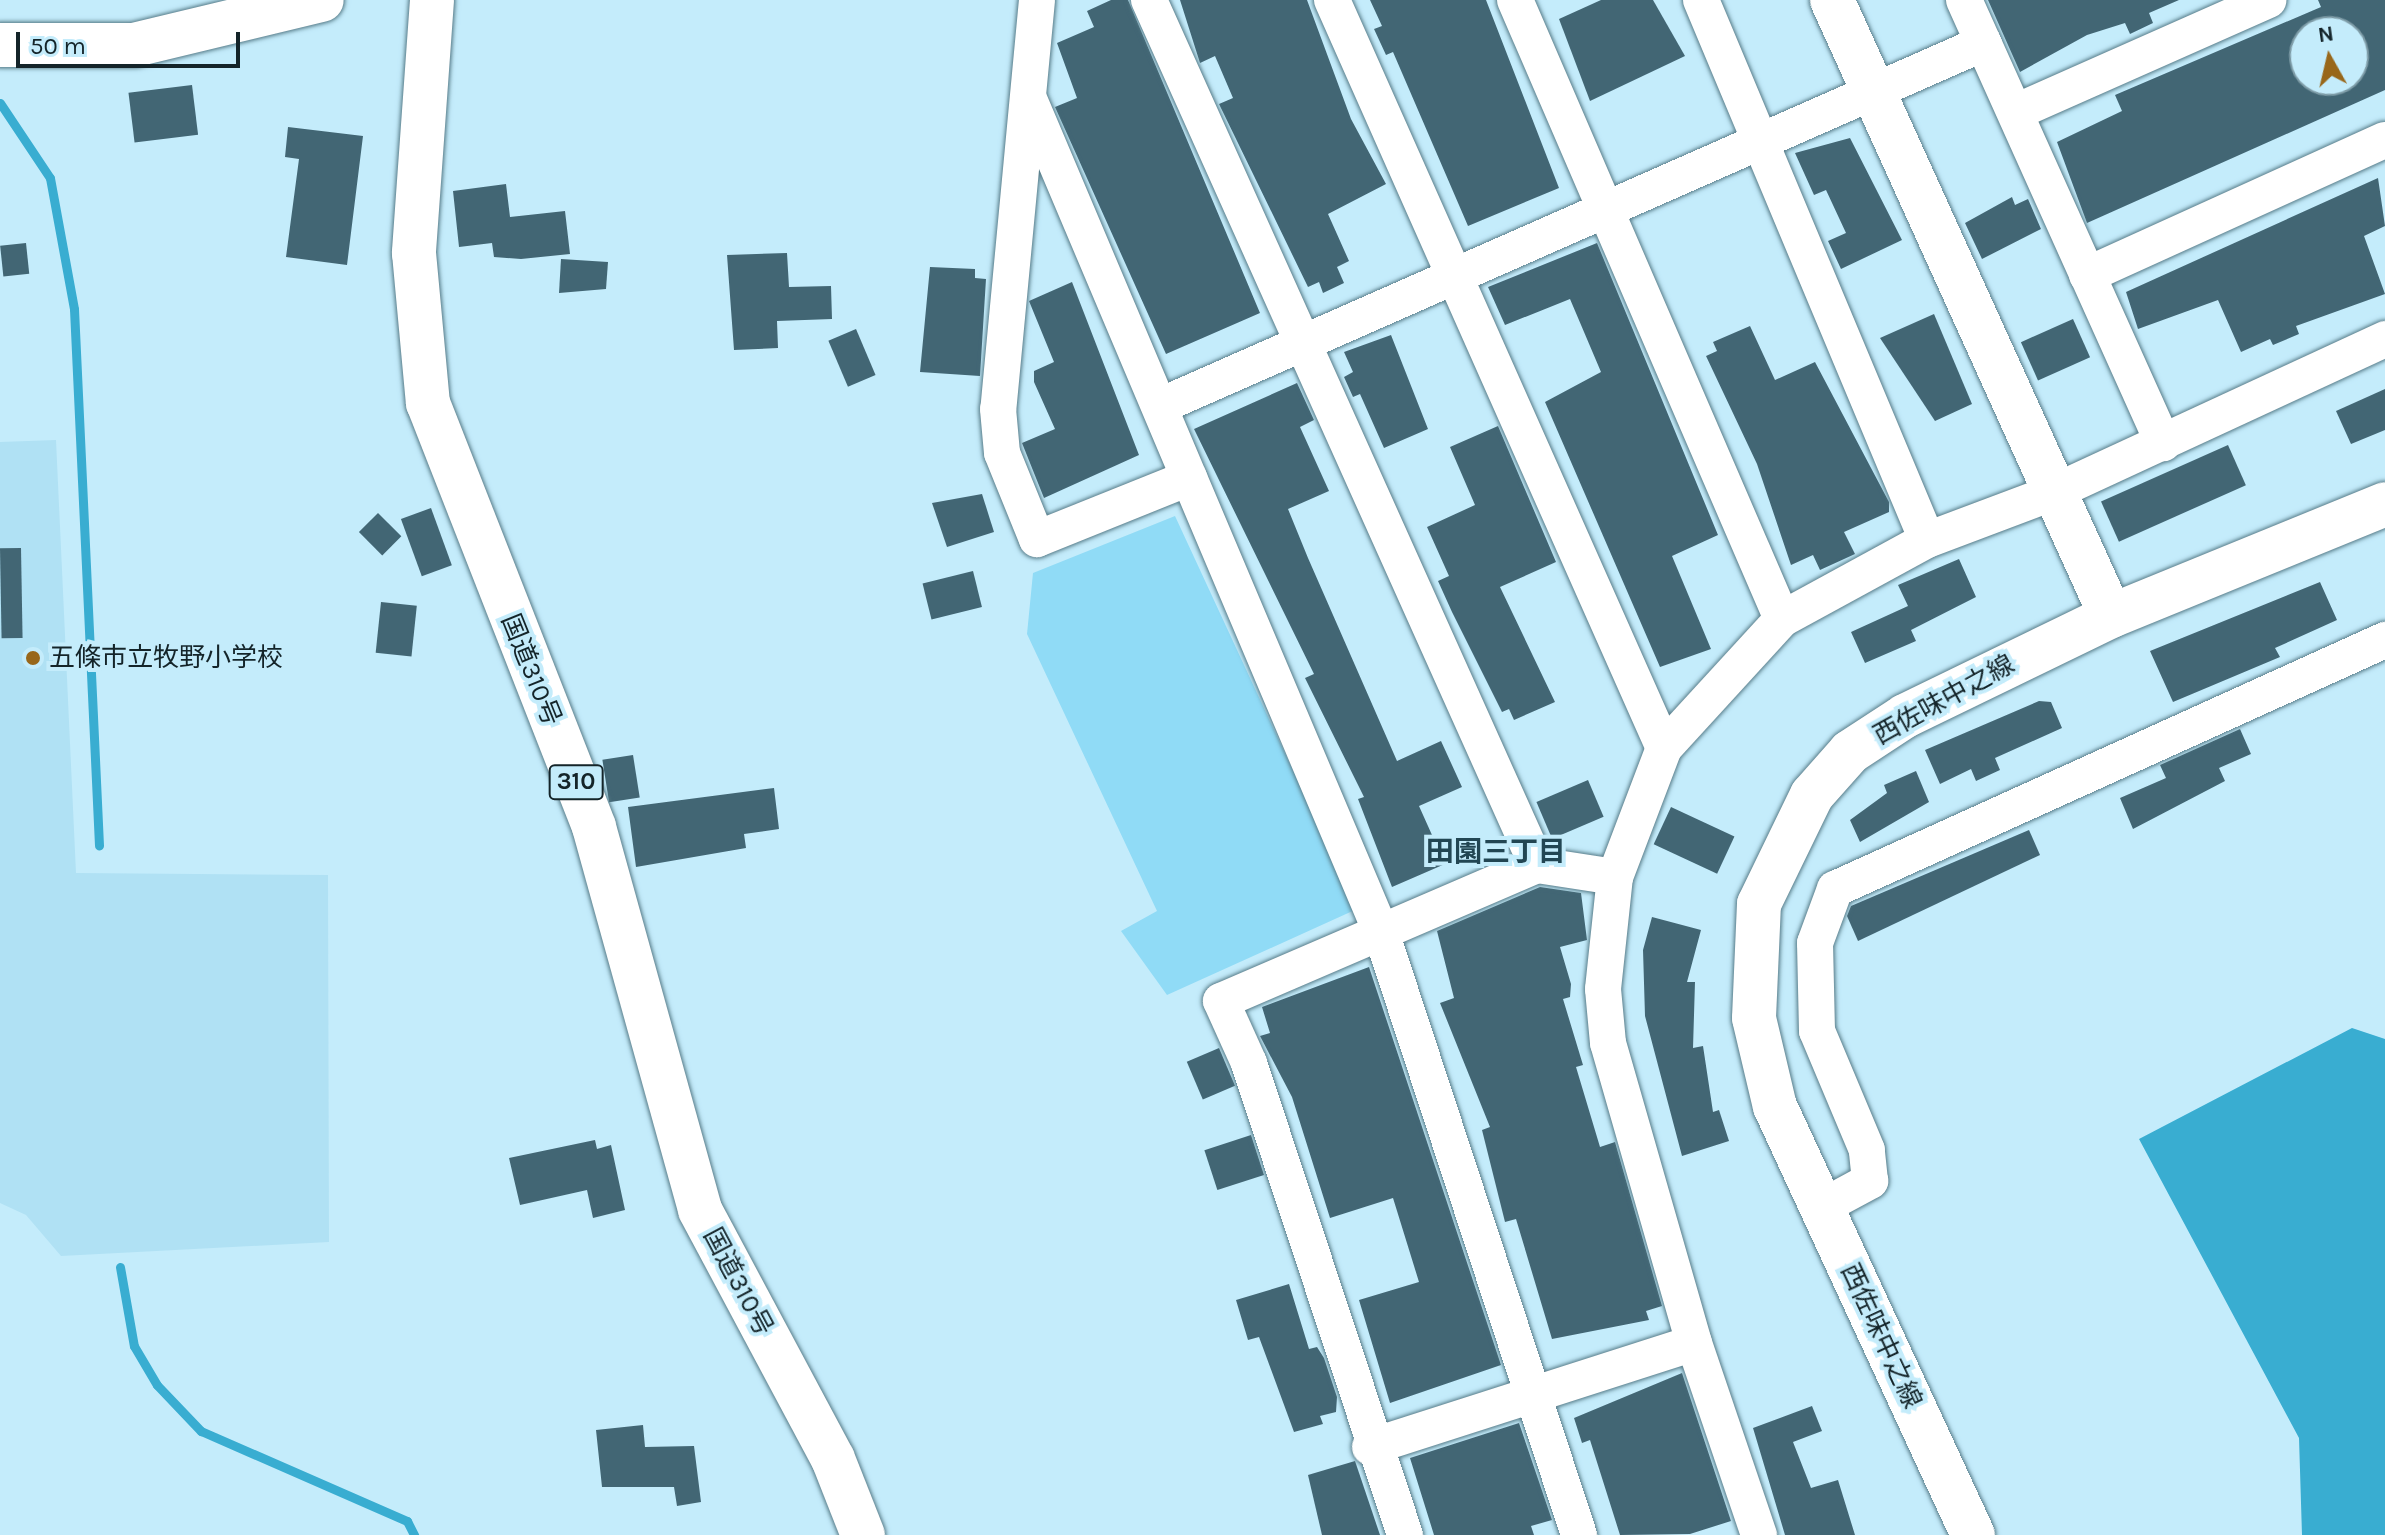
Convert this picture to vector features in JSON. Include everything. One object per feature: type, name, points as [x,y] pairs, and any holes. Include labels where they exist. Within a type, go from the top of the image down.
[{"type":"main road","points":[[0,45],[134,45],[322,0]]},
{"type":"main road","name":"国道310号","points":[[432,0],[414,253],[428,403],[594,827],[700,1210],[833,1459],[863,1535]]},
{"type":"main road","points":[[1832,0],[2052,493],[2111,616]]},
{"type":"main road","name":"西佐味中之線","points":[[1973,1535],[1775,1107],[1754,1018],[1759,904],[1791,830],[1850,752],[1905,716],[2111,616],[2385,504]]},
{"type":"street","points":[[1037,0],[998,409],[1002,453],[1037,539],[1189,478]]},
{"type":"street","points":[[1149,0],[1301,346],[1537,865]]},
{"type":"street","points":[[1332,0],[1452,277],[1664,748]]},
{"type":"street","points":[[1515,0],[1782,619]]},
{"type":"street","points":[[1701,0],[1764,142],[1927,540]]},
{"type":"street","points":[[1964,0],[2018,111],[2087,275],[2163,443]]},
{"type":"street","points":[[2018,111],[2268,0]]},
{"type":"street","points":[[1160,406],[1301,346],[1604,207],[1764,142],[1872,87],[1984,43]]},
{"type":"street","points":[[1029,99],[1381,932],[1579,1535]]},
{"type":"street","points":[[2087,275],[2385,140]]},
{"type":"street","points":[[1759,1535],[1694,1343],[1608,1043],[1603,989],[1615,877],[1664,748],[1782,619],[1927,540],[2052,493],[2385,339]]},
{"type":"street","points":[[1822,1207],[1870,1181],[1867,1150],[1817,1031],[1815,943],[1835,889],[2385,640]]},
{"type":"street","points":[[1405,1535],[1370,1447],[1249,1063],[1221,1001],[1537,865],[1615,877]]},
{"type":"street","points":[[1370,1447],[1694,1343]]},
{"type":"shaded area","name":"五條市立牧野小学校","points":[[56,440],[76,873],[328,875],[329,1242],[61,1256],[26,1215],[0,1203],[0,442]]},
{"type":"shaded area","points":[[1175,516],[1357,909],[1167,995],[1121,931],[1157,911],[1027,634],[1033,573]]},
{"type":"shaded area","points":[[2352,1028],[2385,1039],[2385,1535],[2302,1535],[2299,1438],[2139,1139]]},
{"type":"building","points":[[1111,0],[1128,0],[1260,313],[1166,354],[1055,107],[1077,98],[1057,43],[1094,27],[1087,11]]},
{"type":"building","points":[[1180,0],[1307,0],[1351,119],[1386,184],[1328,214],[1349,261],[1337,267],[1344,283],[1323,293],[1319,282],[1308,287],[1219,104],[1233,98],[1215,56],[1200,63]]},
{"type":"building","points":[[1370,0],[1486,0],[1559,188],[1468,226],[1393,52],[1386,55],[1374,29],[1382,26]]},
{"type":"building","points":[[1601,0],[1653,0],[1685,56],[1590,101],[1559,19]]},
{"type":"building","points":[[1988,0],[2179,0],[2149,13],[2153,23],[2130,34],[2125,23],[2087,35],[2020,72]]},
{"type":"building","points":[[2318,0],[2385,0],[2385,90],[2087,223],[2057,142],[2122,111],[2115,95],[2289,21],[2289,96],[2369,96],[2369,16],[2300,16],[2321,7]]},
{"type":"building","points":[[192,85],[198,135],[135,142],[128,93]]},
{"type":"building","points":[[288,127],[363,136],[347,265],[286,257],[299,159],[285,157]]},
{"type":"building","points":[[1850,138],[1902,240],[1841,269],[1828,241],[1846,233],[1826,190],[1814,195],[1795,153]]},
{"type":"building","points":[[2378,178],[2385,226],[2364,236],[2385,294],[2296,326],[2299,334],[2273,345],[2270,339],[2241,352],[2218,300],[2138,329],[2126,292]]},
{"type":"building","points":[[506,184],[510,217],[565,211],[570,254],[521,259],[494,257],[492,243],[459,247],[453,191]]},
{"type":"building","points":[[2012,197],[2015,205],[2028,199],[2041,229],[1982,259],[1965,223]]},
{"type":"building","points":[[26,243],[29,274],[3,277],[0,246]]},
{"type":"building","points":[[1597,243],[1718,535],[1672,556],[1711,649],[1660,667],[1545,402],[1601,372],[1570,299],[1505,325],[1488,287]]},
{"type":"building","points":[[787,253],[789,287],[831,286],[832,319],[777,321],[778,348],[734,350],[727,255]]},
{"type":"building","points":[[561,259],[608,262],[606,289],[559,293]]},
{"type":"building","points":[[930,267],[975,269],[975,278],[986,279],[980,376],[920,372]]},
{"type":"building","points":[[1072,282],[1139,455],[1044,498],[1022,443],[1055,429],[1034,382],[1034,371],[1054,362],[1029,301]]},
{"type":"building","points":[[1934,314],[1972,404],[1935,421],[1880,338]]},
{"type":"building","points":[[2073,319],[2090,357],[2038,381],[2021,342]]},
{"type":"building","points":[[1750,326],[1775,380],[1815,362],[1889,502],[1889,512],[1844,532],[1855,554],[1820,570],[1813,555],[1791,565],[1757,464],[1706,356],[1717,351],[1713,342]]},
{"type":"building","points":[[856,329],[876,375],[848,387],[828,341]]},
{"type":"building","points":[[1391,335],[1428,429],[1384,448],[1360,394],[1353,397],[1344,377],[1353,372],[1344,352]]},
{"type":"building","points":[[1297,383],[1314,420],[1300,427],[1329,491],[1288,509],[1308,558],[1397,761],[1441,741],[1462,787],[1419,806],[1445,864],[1392,887],[1358,799],[1364,797],[1305,678],[1314,674],[1194,429]]},
{"type":"building","points":[[2385,389],[2385,430],[2351,444],[2336,411]]},
{"type":"building","points":[[1498,426],[1556,562],[1500,587],[1555,702],[1514,720],[1509,709],[1502,712],[1438,581],[1449,576],[1427,527],[1475,505],[1450,447]]},
{"type":"building","points":[[2228,445],[2246,485],[2119,542],[2101,502]]},
{"type":"building","points":[[982,494],[994,532],[947,547],[932,503]]},
{"type":"building","points":[[431,508],[452,565],[422,576],[401,519]]},
{"type":"building","points":[[378,513],[401,536],[382,555],[359,532]]},
{"type":"building","points":[[0,548],[21,548],[23,638],[2,638]]},
{"type":"building","points":[[1959,559],[1976,597],[1911,630],[1916,641],[1865,663],[1851,632],[1908,606],[1898,585]]},
{"type":"building","points":[[973,571],[982,607],[931,619],[923,584]]},
{"type":"building","points":[[2320,582],[2337,620],[2275,648],[2280,657],[2173,702],[2150,651]]},
{"type":"building","points":[[381,602],[417,606],[411,656],[376,653]]},
{"type":"building","points":[[2039,701],[2051,702],[2062,728],[1995,758],[2000,770],[1976,781],[1971,769],[1940,784],[1925,750]]},
{"type":"building","points":[[2240,729],[2251,754],[2219,768],[2225,781],[2133,829],[2120,798],[2166,778],[2160,765]]},
{"type":"building","points":[[633,755],[640,797],[609,802],[602,760]]},
{"type":"building","points":[[1916,771],[1929,802],[1860,842],[1850,820],[1887,793],[1884,785]]},
{"type":"building","points":[[1588,780],[1604,817],[1552,839],[1536,802]]},
{"type":"building","points":[[774,788],[779,829],[744,834],[746,848],[636,867],[628,807]]},
{"type":"building","points":[[1671,807],[1734,837],[1717,874],[1654,844]]},
{"type":"building","points":[[2029,830],[2040,855],[1858,941],[1847,916],[1851,906]]},
{"type":"building","points":[[1540,887],[1581,893],[1587,940],[1560,947],[1571,984],[1570,997],[1563,999],[1583,1065],[1576,1067],[1600,1147],[1615,1142],[1662,1306],[1646,1311],[1649,1320],[1552,1339],[1516,1219],[1505,1222],[1482,1130],[1490,1127],[1440,1003],[1454,998],[1437,931]]},
{"type":"building","points":[[1652,917],[1701,930],[1687,982],[1695,982],[1693,1048],[1703,1046],[1713,1112],[1719,1110],[1729,1141],[1682,1156],[1645,1016],[1643,950]]},
{"type":"building","points":[[1369,967],[1501,1365],[1390,1403],[1359,1300],[1419,1282],[1393,1198],[1330,1218],[1292,1097],[1260,1036],[1270,1033],[1262,1007]]},
{"type":"building","points":[[1219,1048],[1235,1086],[1203,1099],[1187,1062]]},
{"type":"building","points":[[1251,1135],[1264,1175],[1217,1190],[1204,1150]]},
{"type":"building","points":[[595,1140],[597,1149],[611,1145],[625,1210],[593,1218],[587,1190],[520,1205],[509,1158]]},
{"type":"building","points":[[1289,1284],[1309,1349],[1317,1347],[1324,1358],[1337,1397],[1336,1412],[1320,1416],[1323,1424],[1294,1432],[1259,1337],[1248,1340],[1236,1300]]},
{"type":"building","points":[[1682,1373],[1731,1521],[1690,1534],[1620,1535],[1590,1440],[1582,1443],[1574,1418]]},
{"type":"building","points":[[1812,1406],[1822,1431],[1793,1442],[1811,1488],[1838,1480],[1855,1535],[1785,1535],[1753,1428]]},
{"type":"building","points":[[1519,1423],[1552,1520],[1531,1526],[1534,1535],[1434,1535],[1410,1458]]},
{"type":"building","points":[[643,1425],[645,1447],[694,1446],[701,1502],[677,1506],[674,1487],[602,1487],[596,1430]]},
{"type":"building","points":[[1355,1461],[1380,1535],[1322,1535],[1308,1475]]},
{"type":"waterway","points":[[0,103],[50,178],[74,309],[99,845]]},
{"type":"waterway","points":[[120,1267],[134,1346],[157,1385],[201,1431],[407,1521],[414,1535]]},
{"type":"place","name":"五條市立牧野小学校","points":[[33,658]]},
{"type":"district","name":"田園三丁目","points":[[1496,852]]}]
